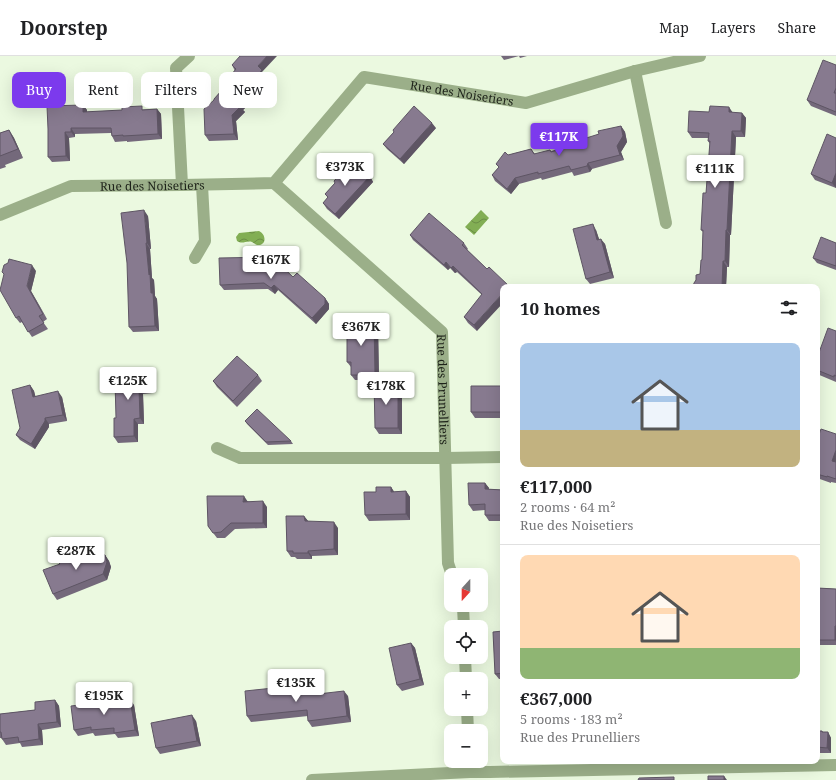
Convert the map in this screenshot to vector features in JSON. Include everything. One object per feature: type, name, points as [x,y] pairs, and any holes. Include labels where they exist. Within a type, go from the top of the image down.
[{"type":"street","points":[[182,186],[176,68],[189,56]]},
{"type":"street","name":"Rue des Noisetiers","points":[[0,215],[71,186],[182,186],[274,183],[364,77],[526,103],[635,71],[700,56]]},
{"type":"street","points":[[635,71],[666,223]]},
{"type":"street","name":"Rue des Prunelliers","points":[[274,183],[442,332],[448,563],[450,568]]},
{"type":"street","points":[[195,258],[205,241],[202,185]]},
{"type":"street","points":[[217,448],[240,458],[500,457]]},
{"type":"street","points":[[473,768],[490,772],[836,765]]},
{"type":"street","points":[[312,780],[457,768]]},
{"type":"water","points":[[481,210],[489,218],[474,235],[465,227]]},
{"type":"water","points":[[259,231],[264,237],[264,241],[261,245],[257,245],[252,242],[241,243],[237,241],[236,237],[239,233]]},
{"type":"building","points":[[240,56],[267,56],[258,66],[262,70],[260,72],[233,72],[236,69],[232,65]]},
{"type":"building","points":[[823,60],[836,65],[836,88],[834,93],[836,93],[836,112],[807,100]]},
{"type":"building","points":[[219,93],[219,108],[239,108],[232,115],[234,134],[205,135],[204,109],[211,108],[211,103]]},
{"type":"building","points":[[66,105],[74,105],[74,108],[83,108],[83,112],[122,110],[122,108],[141,106],[142,110],[157,109],[158,134],[112,136],[111,128],[71,128],[71,132],[65,132],[66,156],[48,157],[47,108],[66,108]]},
{"type":"building","points":[[414,106],[432,123],[400,159],[383,144]]},
{"type":"building","points":[[710,106],[729,107],[729,112],[742,113],[741,131],[732,131],[725,261],[723,261],[722,284],[694,284],[696,280],[696,275],[700,274],[702,260],[703,230],[701,230],[703,193],[706,193],[710,141],[708,141],[709,133],[688,132],[689,111],[709,112]]},
{"type":"building","points":[[621,126],[623,136],[617,146],[620,155],[588,163],[587,166],[571,170],[569,166],[515,178],[507,189],[492,175],[499,167],[496,164],[505,152],[508,155],[531,149],[534,154],[550,150],[551,152],[580,143],[580,140],[599,134],[598,131]]},
{"type":"building","points":[[9,130],[18,149],[0,156],[0,133]]},
{"type":"building","points":[[827,134],[836,138],[836,173],[832,183],[811,174]]},
{"type":"building","points":[[353,160],[370,176],[335,214],[323,203],[328,197],[325,194],[335,183],[334,181]]},
{"type":"building","points":[[144,210],[155,326],[129,327],[127,263],[121,213]]},
{"type":"building","points":[[429,213],[464,243],[462,245],[487,269],[489,267],[507,284],[500,284],[500,296],[474,325],[464,317],[482,294],[453,266],[451,268],[446,262],[444,265],[410,235]]},
{"type":"building","points":[[593,224],[597,240],[601,239],[610,272],[586,279],[573,229]]},
{"type":"building","points":[[821,237],[836,243],[836,266],[813,258]]},
{"type":"building","points":[[272,257],[293,277],[297,273],[325,298],[325,304],[312,318],[274,285],[271,288],[264,283],[220,285],[219,258]]},
{"type":"building","points":[[9,259],[32,265],[27,286],[43,314],[39,316],[44,323],[28,332],[19,316],[16,318],[0,290],[4,274],[2,272],[4,265],[8,263]]},
{"type":"building","points":[[347,321],[374,321],[375,375],[351,375],[351,362],[347,362]]},
{"type":"building","points":[[828,328],[836,331],[836,376],[834,375],[834,377],[820,371],[820,350]]},
{"type":"building","points":[[237,356],[258,375],[233,401],[213,381]]},
{"type":"building","points":[[148,371],[148,387],[139,388],[140,418],[134,419],[134,436],[114,437],[114,418],[116,418],[116,372]]},
{"type":"building","points":[[392,382],[392,392],[398,392],[398,428],[375,428],[374,383]]},
{"type":"building","points":[[30,385],[33,397],[58,391],[63,415],[45,418],[45,421],[31,444],[16,435],[20,428],[12,390]]},
{"type":"building","points":[[471,386],[500,386],[500,412],[471,412]]},
{"type":"building","points":[[257,409],[291,441],[266,442],[245,421]]},
{"type":"building","points":[[821,429],[836,434],[836,450],[832,461],[836,462],[836,479],[820,475]]},
{"type":"building","points":[[468,483],[485,483],[485,489],[500,490],[500,515],[485,515],[485,504],[469,505]]},
{"type":"building","points":[[376,487],[391,487],[391,492],[406,491],[406,514],[365,515],[364,492],[376,492]]},
{"type":"building","points":[[207,496],[244,496],[243,502],[263,501],[263,523],[231,523],[221,532],[213,533],[208,526]]},
{"type":"building","points":[[286,516],[304,516],[305,521],[334,522],[334,549],[308,551],[308,553],[293,553],[293,551],[287,551]]},
{"type":"building","points":[[92,550],[105,555],[107,562],[103,574],[53,594],[43,570]]},
{"type":"building","points":[[820,588],[836,589],[835,640],[820,640]]},
{"type":"building","points":[[500,631],[500,673],[495,674],[493,632]]},
{"type":"building","points":[[411,643],[420,679],[397,685],[389,648]]},
{"type":"building","points":[[283,687],[284,691],[318,688],[318,694],[344,691],[347,716],[308,721],[307,710],[247,716],[245,691]]},
{"type":"building","points":[[124,698],[124,700],[130,699],[135,730],[114,733],[114,728],[91,730],[91,727],[74,730],[71,706],[88,704],[88,702]]},
{"type":"building","points":[[55,700],[57,722],[38,724],[39,739],[19,742],[18,737],[2,739],[0,732],[0,714],[35,710],[35,702]]},
{"type":"building","points":[[192,715],[197,741],[156,748],[151,723]]},
{"type":"building","points":[[820,731],[828,732],[827,748],[820,747]]},
{"type":"building","points":[[708,776],[724,776],[724,780],[708,780]]},
{"type":"building","points":[[674,777],[674,780],[638,780],[639,778]]}]
